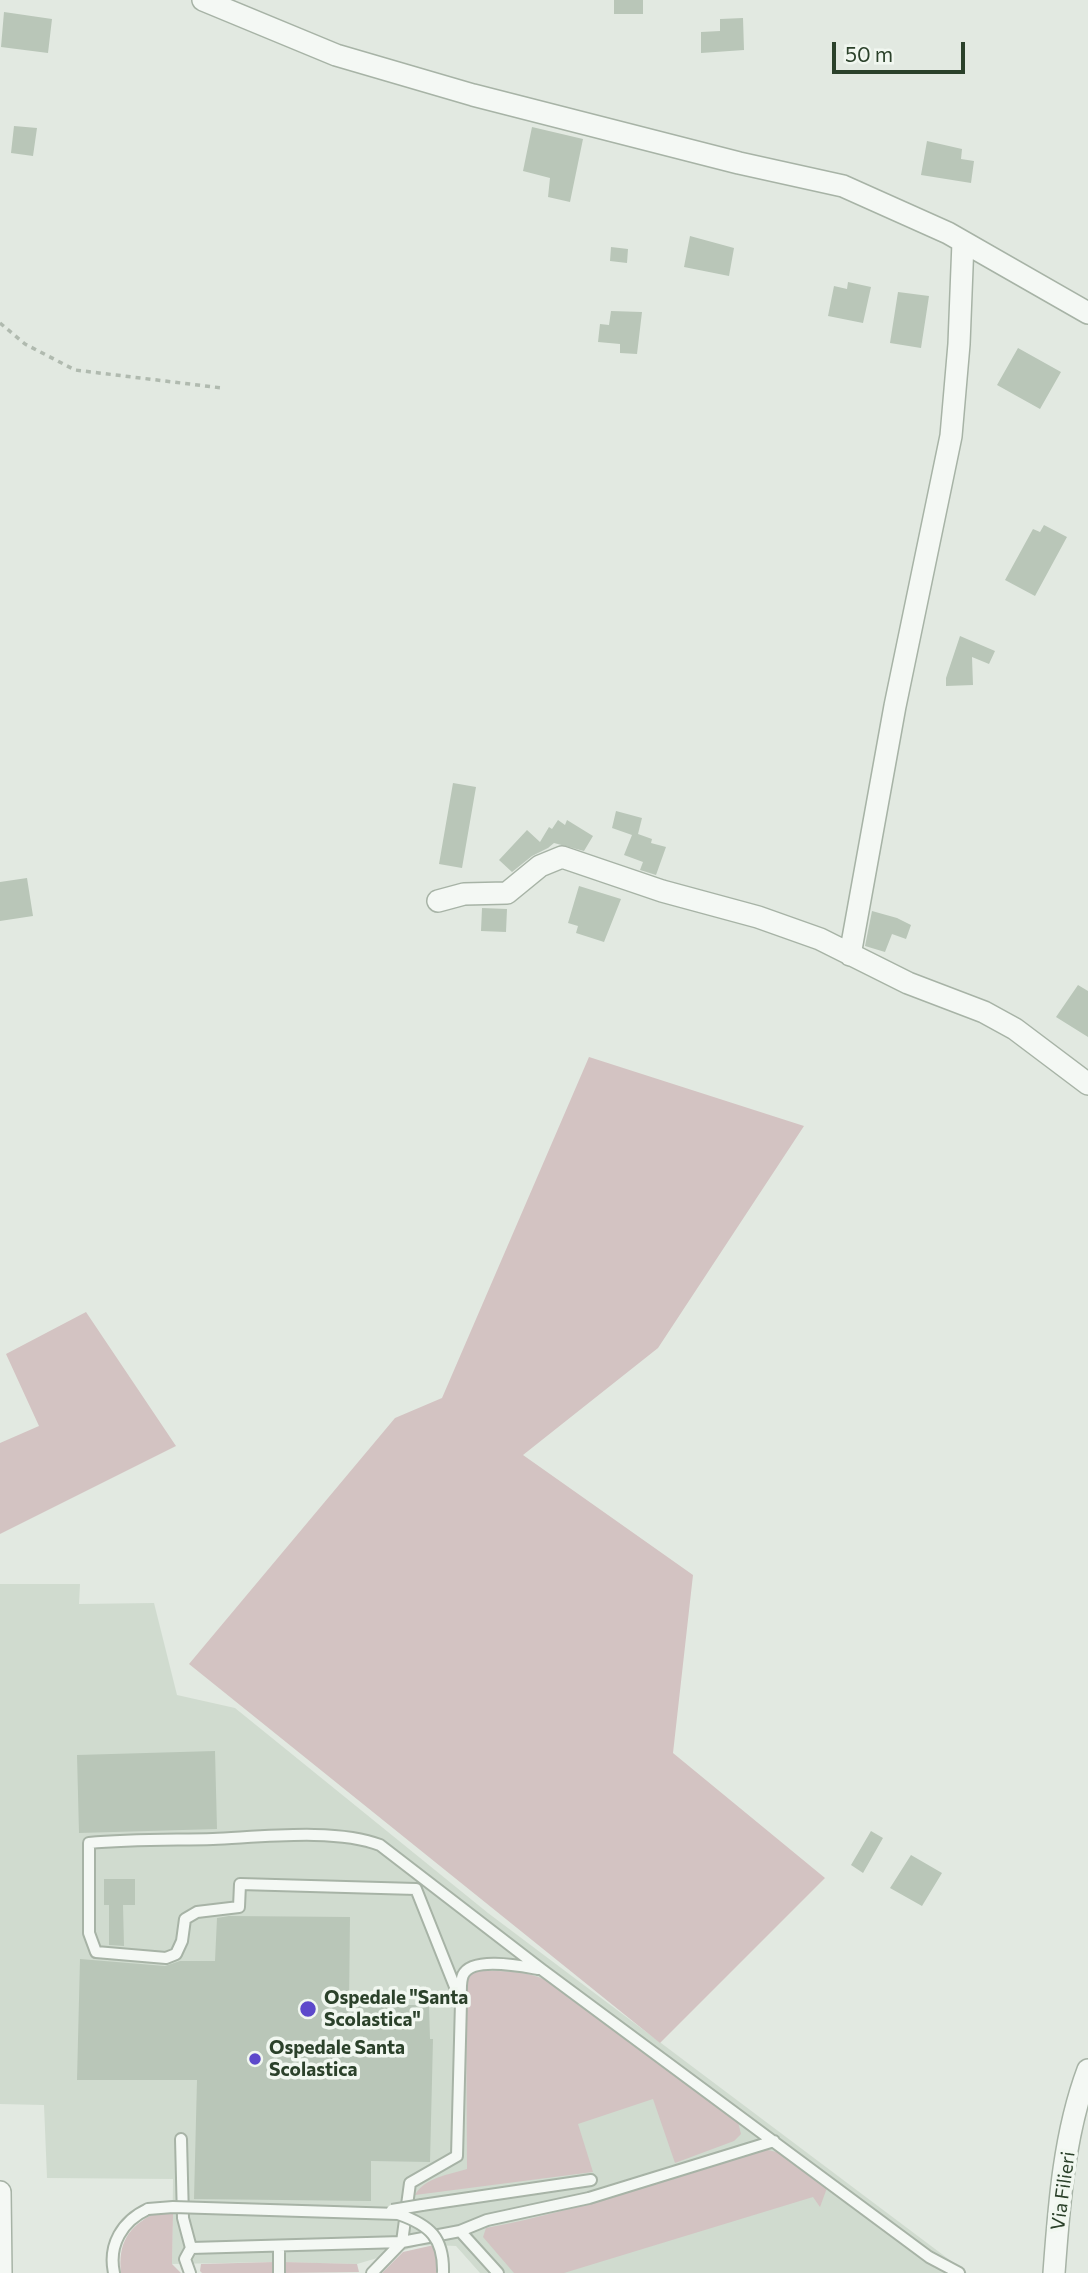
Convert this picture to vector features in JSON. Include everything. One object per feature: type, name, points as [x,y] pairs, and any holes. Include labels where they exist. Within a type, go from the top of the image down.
[{"type":"street","points":[[204,0],[349,59],[472,95],[739,163],[843,186],[963,242],[1088,313]]},
{"type":"street","points":[[850,955],[895,706],[951,436],[959,344],[963,242]]},
{"type":"street","points":[[438,901],[464,894],[507,893],[540,866],[562,857],[662,891],[758,917],[820,939],[908,983],[1015,1029],[1088,1084]]},
{"type":"street","name":"Via Filieri","points":[[1055,2273],[1059,2204],[1078,2097],[1088,2070]]},
{"type":"street","points":[[0,2192],[7,2271]]},
{"type":"lane","points":[[461,2002],[416,1889],[240,1884],[239,1907],[197,1912],[185,1919],[182,1941],[176,1954],[166,1958],[96,1952],[89,1933],[89,1843],[281,1836],[346,1837],[380,1845],[541,1969],[929,2257],[960,2273]]},
{"type":"lane","points":[[372,2273],[402,2242],[410,2183],[457,2157],[461,1980],[464,1973],[470,1967],[478,1965],[513,1965],[541,1969]]},
{"type":"lane","points":[[181,2139],[183,2218],[191,2248],[185,2259],[190,2273]]},
{"type":"lane","points":[[191,2248],[402,2242],[460,2231],[487,2220],[589,2198],[774,2141]]},
{"type":"lane","points":[[370,2213],[591,2179]]},
{"type":"lane","points":[[114,2273],[111,2260],[117,2236],[137,2214],[148,2209],[173,2207],[398,2214],[415,2220],[433,2233],[440,2246],[443,2273]]},
{"type":"lane","points":[[460,2231],[498,2273]]},
{"type":"lane","points":[[279,2246],[279,2273]]},
{"type":"path","points":[[0,323],[26,344],[75,370],[222,388]]},
{"type":"shaded area","points":[[589,1057],[804,1126],[658,1348],[523,1455],[693,1575],[673,1753],[825,1878],[660,2043],[189,1664],[395,1418],[442,1398]]},
{"type":"shaded area","points":[[86,1312],[176,1446],[0,1534],[0,1443],[39,1426],[6,1354]]},
{"type":"shaded area","name":"Ospedale \"Santa Scolastica\"","points":[[0,1584],[80,1584],[79,1604],[154,1603],[177,1695],[235,1708],[488,1913],[967,2273],[480,2273],[456,2246],[434,2245],[418,2246],[357,2264],[172,2264],[173,2179],[47,2178],[44,2105],[0,2104]]},
{"type":"shaded area","points":[[477,1971],[520,1973],[546,1980],[738,2122],[741,2134],[734,2141],[675,2163],[653,2099],[578,2124],[593,2172],[415,2195],[431,2180],[467,2169],[466,1982]]},
{"type":"shaded area","points":[[760,2148],[780,2153],[827,2188],[820,2207],[813,2197],[564,2273],[514,2273],[483,2237],[486,2228],[591,2203]]},
{"type":"shaded area","points":[[155,2213],[173,2214],[172,2264],[181,2273],[121,2273],[121,2253],[127,2237],[138,2224]]},
{"type":"shaded area","points":[[434,2245],[437,2273],[382,2273],[403,2252]]},
{"type":"shaded area","points":[[275,2262],[275,2273],[200,2271],[201,2264]]},
{"type":"shaded area","points":[[283,2262],[357,2264],[359,2272],[283,2273]]},
{"type":"building","points":[[614,0],[643,0],[643,14],[614,14]]},
{"type":"building","points":[[4,12],[52,19],[48,53],[1,47]]},
{"type":"building","points":[[743,18],[744,50],[701,53],[701,32],[720,31],[720,19]]},
{"type":"building","points":[[14,126],[37,128],[33,156],[11,153]]},
{"type":"building","points":[[532,127],[583,139],[570,202],[548,197],[550,178],[523,171]]},
{"type":"building","points":[[927,141],[962,149],[961,159],[974,161],[971,183],[921,175]]},
{"type":"building","points":[[690,236],[734,248],[729,276],[684,267]]},
{"type":"building","points":[[611,247],[628,249],[627,263],[610,261]]},
{"type":"building","points":[[848,282],[871,287],[863,323],[828,316],[834,286],[847,289]]},
{"type":"building","points":[[898,292],[929,296],[921,348],[890,343]]},
{"type":"building","points":[[611,311],[642,312],[637,354],[620,353],[620,344],[598,342],[600,324],[609,325]]},
{"type":"building","points":[[1018,348],[1061,372],[1040,409],[997,385]]},
{"type":"building","points":[[1044,525],[1067,537],[1035,596],[1005,580],[1033,529],[1040,532]]},
{"type":"building","points":[[960,636],[995,651],[989,664],[972,657],[973,685],[946,686],[946,678]]},
{"type":"building","points":[[453,783],[476,787],[462,868],[439,864]]},
{"type":"building","points":[[616,811],[642,818],[638,834],[652,839],[651,843],[666,847],[656,875],[640,870],[643,862],[624,855],[632,835],[612,828]]},
{"type":"building","points":[[558,820],[565,825],[567,820],[593,836],[584,851],[554,843],[512,872],[499,860],[527,830],[540,842],[549,827],[552,829]]},
{"type":"building","points":[[27,878],[33,916],[0,921],[0,882]]},
{"type":"building","points":[[579,886],[621,899],[604,942],[576,933],[578,926],[568,923]]},
{"type":"building","points":[[482,908],[507,909],[506,932],[481,931]]},
{"type":"building","points":[[872,911],[911,925],[906,939],[892,934],[885,952],[865,946]]},
{"type":"building","points":[[1078,985],[1088,991],[1088,1037],[1056,1017]]},
{"type":"building","points":[[215,1751],[217,1829],[79,1833],[77,1755]]},
{"type":"building","points":[[871,1831],[883,1838],[863,1873],[851,1865]]},
{"type":"building","points":[[911,1855],[942,1873],[922,1906],[890,1888]]},
{"type":"building","points":[[104,1879],[135,1879],[135,1905],[123,1905],[124,1946],[109,1945],[109,1905],[104,1905]]},
{"type":"building","name":"Ospedale Santa Scolastica","points":[[350,1917],[349,2005],[429,2005],[430,2039],[433,2039],[430,2162],[371,2161],[371,2201],[194,2199],[197,2080],[77,2080],[80,1959],[165,1966],[180,1961],[215,1961],[217,1918]]},
{"type":"place","name":"Ospedale \"Santa Scolastica\"","points":[[308,2009]]},
{"type":"place","name":"Ospedale Santa Scolastica","points":[[255,2059]]}]
